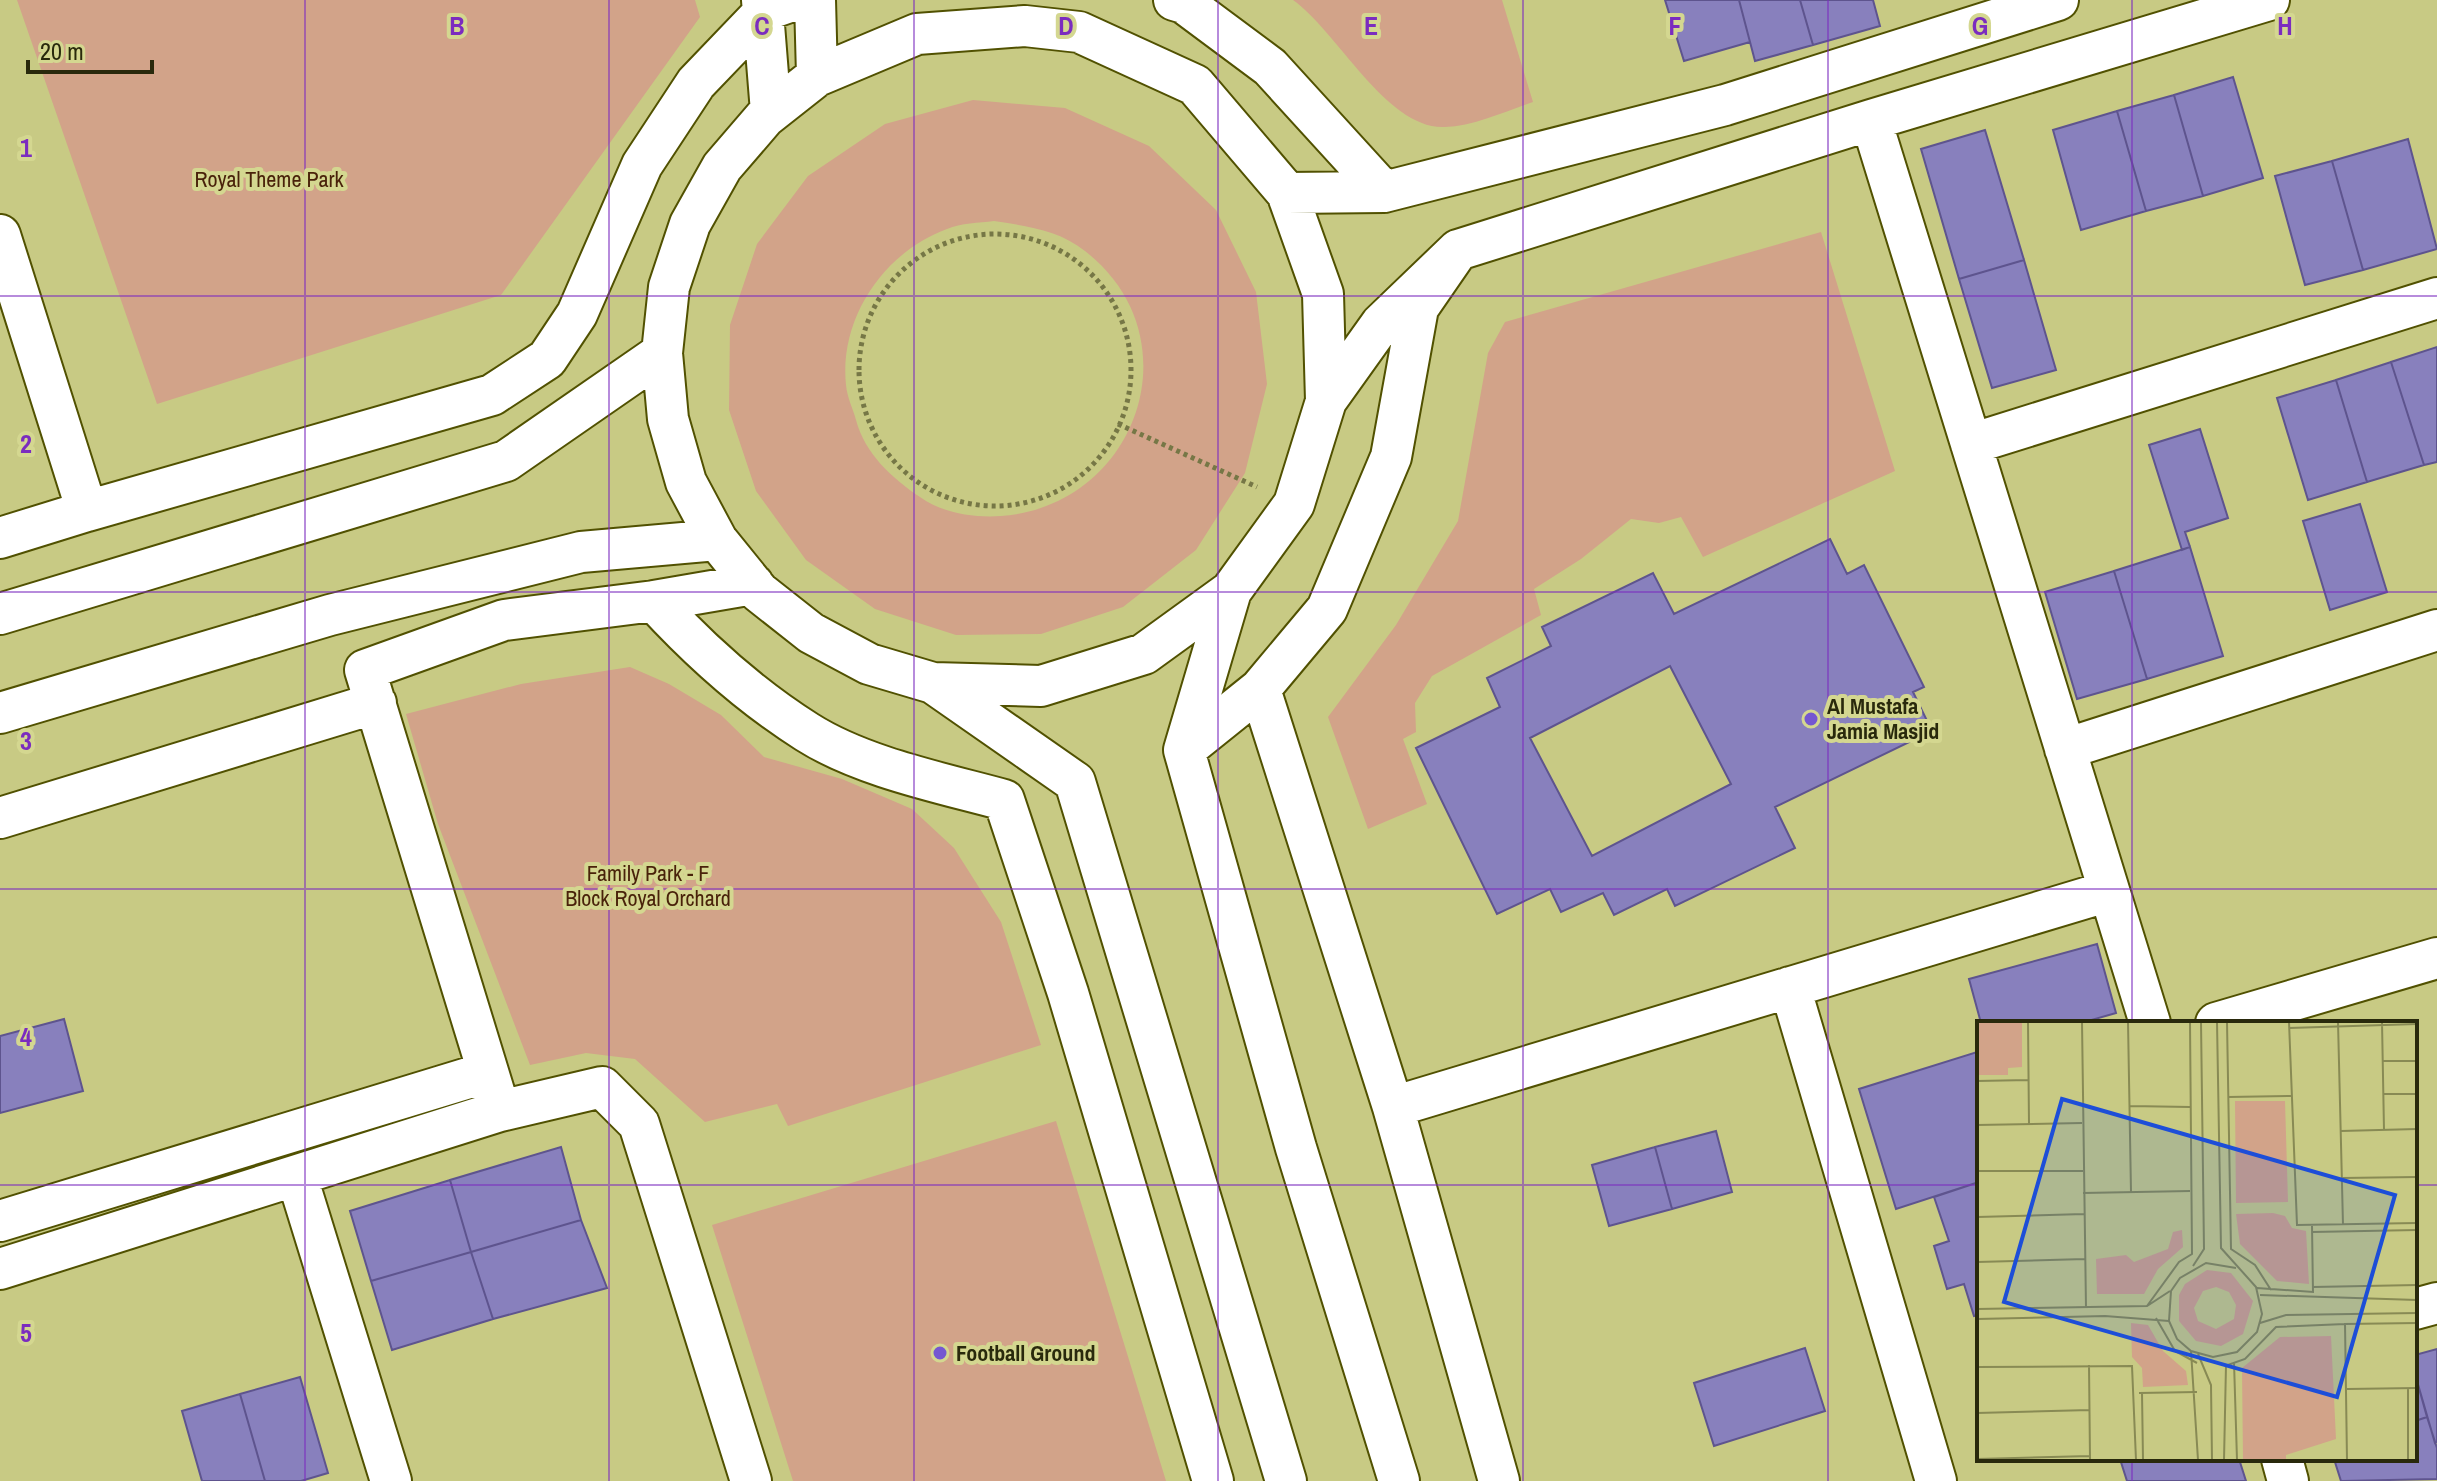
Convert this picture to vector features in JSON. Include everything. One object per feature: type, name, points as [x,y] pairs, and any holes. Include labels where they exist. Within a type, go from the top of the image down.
[{"type":"street","points":[[815,0],[817,76]]},
{"type":"street","points":[[994,0],[1025,26]]},
{"type":"street","points":[[1056,0],[1079,32]]},
{"type":"street","points":[[1174,0],[1184,3],[1270,67],[1384,192]]},
{"type":"street","points":[[1287,193],[1384,192],[1725,105],[2058,0]]},
{"type":"street","points":[[1326,401],[1323,294],[1287,193],[1195,85],[1079,32],[1025,26],[917,34],[817,76],[771,112],[722,167],[690,224],[669,287],[662,353],[668,419],[686,482],[717,540],[753,584],[811,633],[869,664],[933,683],[1041,686],[1144,654],[1231,591],[1294,504],[1326,401],[1381,324],[1458,250],[1871,120],[2269,0]]},
{"type":"street","points":[[771,112],[774,3]]},
{"type":"street","points":[[0,538],[492,395],[547,359],[577,314],[642,165],[696,83],[774,3]]},
{"type":"street","points":[[1871,120],[2149,1021]]},
{"type":"street","points":[[0,235],[87,511]]},
{"type":"street","points":[[1184,750],[1260,689],[1327,609],[1391,457],[1418,308],[1458,250]]},
{"type":"street","points":[[1971,444],[2437,298]]},
{"type":"street","points":[[0,614],[506,461],[662,353]]},
{"type":"street","points":[[0,713],[330,615],[581,552],[717,540]]},
{"type":"street","points":[[500,1111],[365,670],[504,620],[654,601],[753,584]]},
{"type":"street","points":[[1231,591],[1184,750],[1296,1148],[1399,1481]]},
{"type":"street","points":[[654,601],[704,656],[809,734],[893,770],[1004,800],[1075,782]]},
{"type":"street","points":[[2065,749],[2437,630]]},
{"type":"street","points":[[933,683],[1075,782],[1286,1481]]},
{"type":"street","points":[[1260,689],[1393,1107],[1499,1481]]},
{"type":"street","points":[[0,818],[376,703]]},
{"type":"street","points":[[1004,800],[1068,993],[1213,1481]]},
{"type":"street","points":[[1393,1107],[2109,891]]},
{"type":"street","points":[[2223,1021],[2437,958]]},
{"type":"street","points":[[1790,987],[1936,1481]]},
{"type":"street","points":[[0,1221],[488,1072]]},
{"type":"street","points":[[0,1269],[500,1111],[602,1087],[639,1124],[751,1481]]},
{"type":"street","points":[[297,1177],[391,1481]]},
{"type":"street","points":[[2417,1308],[2437,1303]]},
{"type":"street","points":[[2283,1461],[2288,1481]]},
{"type":"path","points":[[1004,233],[1050,244],[1089,270],[1116,307],[1130,351],[1129,397],[1118,424],[1112,441],[1081,476],[1042,497],[1000,506],[956,500],[916,482],[885,452],[865,413],[857,370],[864,327],[885,288],[916,258],[958,238],[1004,233]]},
{"type":"path","points":[[1118,424],[1294,504]]},
{"type":"green space","name":"Royal Theme Park","points":[[17,0],[695,0],[700,17],[501,295],[157,404]]},
{"type":"green space","points":[[1293,0],[1502,0],[1533,102],[1467,124],[1445,127],[1424,124],[1403,113],[1383,96],[1310,14]]},
{"type":"green space","points":[[973,100],[1065,108],[1149,146],[1216,210],[1256,292],[1267,384],[1245,473],[1196,550],[1123,607],[1041,634],[956,635],[875,609],[806,560],[756,491],[729,410],[730,325],[757,244],[808,176],[885,124]],"holes":[[[994,221],[1042,230],[1064,238],[1085,251],[1119,287],[1138,327],[1143,370],[1136,412],[1117,450],[1088,482],[1048,505],[1001,516],[980,516],[948,511],[929,502],[899,482],[881,464],[860,432],[846,385],[846,360],[858,312],[870,290],[904,254],[952,227]]]},
{"type":"green space","points":[[1821,232],[1895,471],[1703,557],[1681,517],[1659,523],[1631,519],[1581,559],[1534,589],[1541,615],[1432,676],[1415,703],[1416,732],[1403,739],[1427,804],[1368,829],[1328,717],[1396,625],[1458,521],[1488,353],[1505,322]]},
{"type":"green space","name":"Family Park - F Block Royal Orchard","points":[[630,667],[669,684],[721,715],[764,757],[842,779],[912,809],[954,848],[1001,922],[1041,1045],[788,1126],[777,1104],[705,1122],[635,1059],[586,1053],[530,1065],[438,824],[406,714],[521,684]]},
{"type":"green space","name":"Football Ground","points":[[1056,1121],[1166,1481],[793,1481],[712,1225]]},
{"type":"building","points":[[1665,0],[1739,0],[1750,42],[1684,61]]},
{"type":"building","points":[[1739,0],[1800,0],[1813,45],[1755,61]]},
{"type":"building","points":[[1800,0],[1873,0],[1880,26],[1813,45]]},
{"type":"building","points":[[2233,77],[2263,178],[2203,196],[2174,95]]},
{"type":"building","points":[[2174,95],[2203,196],[2146,211],[2117,111]]},
{"type":"building","points":[[2117,111],[2146,211],[2081,230],[2053,130]]},
{"type":"building","points":[[1985,130],[2024,260],[1959,279],[1921,149]]},
{"type":"building","points":[[2408,139],[2437,249],[2363,270],[2332,161]]},
{"type":"building","points":[[2332,161],[2363,270],[2305,285],[2275,176]]},
{"type":"building","points":[[2024,260],[2056,370],[1992,388],[1959,279]]},
{"type":"building","points":[[2437,347],[2437,462],[2424,465],[2391,362]]},
{"type":"building","points":[[2391,362],[2424,465],[2367,482],[2336,380]]},
{"type":"building","points":[[2336,380],[2367,482],[2308,500],[2277,398]]},
{"type":"building","points":[[2200,429],[2228,518],[2185,532],[2190,547],[2182,550],[2149,445]]},
{"type":"building","points":[[2360,504],[2387,592],[2330,610],[2303,521]]},
{"type":"building","name":"Al Mustafa Jamia Masjid","points":[[1830,539],[1847,574],[1864,565],[1924,687],[1913,692],[1932,731],[1775,807],[1795,848],[1675,906],[1667,889],[1614,915],[1603,893],[1561,912],[1550,889],[1497,914],[1416,748],[1500,707],[1487,678],[1551,646],[1542,627],[1653,573],[1674,614]],"holes":[[[1670,666],[1731,784],[1592,856],[1530,738]]]},
{"type":"building","points":[[2190,547],[2223,656],[2147,679],[2114,571]]},
{"type":"building","points":[[2114,571],[2147,679],[2077,699],[2045,592]]},
{"type":"building","points":[[2097,944],[2116,1013],[2088,1021],[1980,1021],[1969,979]]},
{"type":"building","points":[[64,1019],[83,1091],[0,1113],[0,1036]]},
{"type":"building","points":[[1977,1052],[1977,1183],[1896,1209],[1859,1089]]},
{"type":"building","points":[[1716,1131],[1732,1192],[1672,1209],[1655,1147]]},
{"type":"building","points":[[561,1147],[581,1220],[471,1252],[450,1180]]},
{"type":"building","points":[[1655,1147],[1672,1209],[1609,1226],[1592,1165]]},
{"type":"building","points":[[450,1180],[471,1252],[371,1281],[350,1211]]},
{"type":"building","points":[[1977,1183],[1977,1315],[1974,1316],[1964,1284],[1947,1289],[1934,1246],[1949,1241],[1934,1197]]},
{"type":"building","points":[[581,1220],[607,1288],[493,1319],[471,1252]]},
{"type":"building","points":[[471,1252],[493,1319],[392,1350],[371,1281]]},
{"type":"building","points":[[1805,1348],[1825,1411],[1714,1446],[1694,1383]]},
{"type":"building","points":[[2437,1349],[2435,1443],[2417,1381],[2417,1354]]},
{"type":"building","points":[[300,1377],[328,1473],[301,1481],[265,1481],[240,1394]]},
{"type":"building","points":[[2417,1381],[2427,1417],[2417,1420]]},
{"type":"building","points":[[240,1394],[265,1481],[202,1481],[182,1411]]},
{"type":"building","points":[[2427,1417],[2437,1448],[2437,1479],[2341,1481],[2335,1461],[2417,1461],[2417,1420]]},
{"type":"building","points":[[2121,1461],[2240,1461],[2246,1481],[2127,1481]]},
{"type":"place","name":"Al Mustafa Jamia Masjid","points":[[1811,719]]},
{"type":"place","name":"Football Ground","points":[[940,1353]]}]
